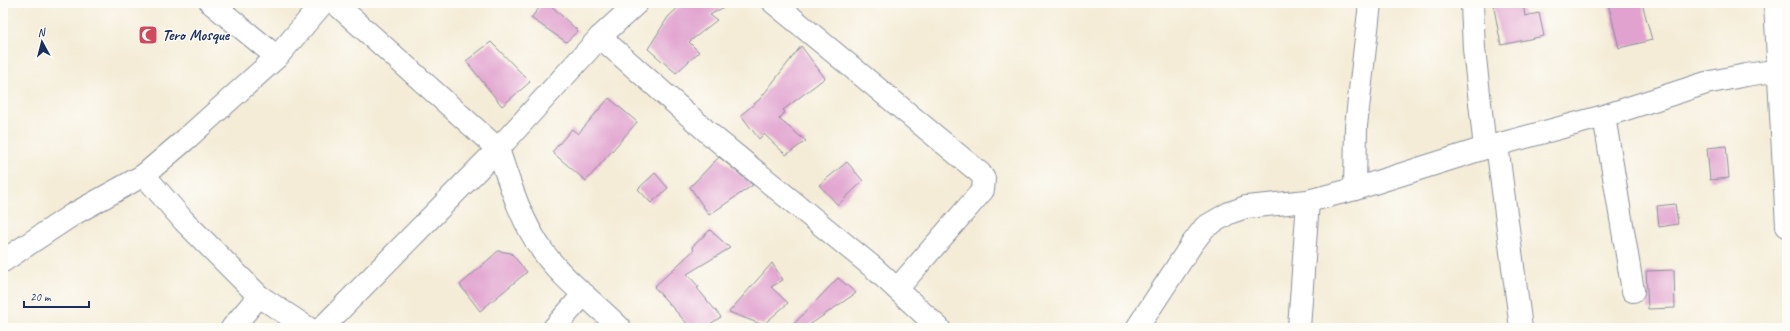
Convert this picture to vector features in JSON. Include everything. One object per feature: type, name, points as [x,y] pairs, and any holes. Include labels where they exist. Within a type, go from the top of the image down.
[{"type":"street","points":[[211,3],[277,57]]},
{"type":"street","points":[[3,261],[72,215],[144,174],[203,125],[277,57],[323,3]]},
{"type":"street","points":[[336,3],[498,150],[509,182],[528,226],[544,252],[584,294],[620,328]]},
{"type":"street","points":[[322,328],[498,150],[600,37],[637,3]]},
{"type":"street","points":[[774,3],[868,80],[984,179],[983,190],[897,289]]},
{"type":"street","points":[[1355,189],[1356,126],[1370,3]]},
{"type":"street","points":[[1472,3],[1474,48],[1521,328]]},
{"type":"street","points":[[1775,3],[1783,69],[1787,226]]},
{"type":"street","points":[[600,37],[711,135],[874,268],[939,328]]},
{"type":"street","points":[[1137,328],[1192,244],[1206,227],[1229,212],[1246,207],[1308,201],[1355,189],[1491,147],[1604,116],[1706,83],[1783,69]]},
{"type":"street","points":[[1604,116],[1633,291]]},
{"type":"street","points":[[144,174],[184,221],[259,296],[308,328]]},
{"type":"street","points":[[1299,328],[1308,201]]},
{"type":"street","points":[[554,328],[584,294]]},
{"type":"street","points":[[232,328],[259,296]]},
{"type":"building","points":[[543,3],[548,3],[578,31],[566,42],[531,18]]},
{"type":"building","points":[[683,3],[731,3],[710,15],[717,20],[689,42],[699,52],[676,73],[648,49],[668,17]]},
{"type":"building","points":[[1493,3],[1523,3],[1525,16],[1539,13],[1544,36],[1501,45]]},
{"type":"building","points":[[1608,3],[1642,3],[1652,40],[1619,48]]},
{"type":"building","points":[[491,42],[530,82],[502,106],[466,61]]},
{"type":"building","points":[[801,46],[825,78],[783,110],[785,112],[779,119],[806,141],[786,155],[764,134],[759,139],[741,115],[760,99]]},
{"type":"building","points":[[609,98],[637,122],[586,181],[552,152],[572,129],[578,134]]},
{"type":"building","points":[[1726,146],[1729,178],[1710,180],[1707,148]]},
{"type":"building","points":[[719,157],[753,185],[709,215],[690,187]]},
{"type":"building","points":[[847,162],[863,181],[838,205],[819,185]]},
{"type":"building","points":[[655,173],[668,188],[651,203],[638,189]]},
{"type":"building","points":[[1675,204],[1678,224],[1659,227],[1657,206]]},
{"type":"building","points":[[710,230],[730,248],[687,274],[699,287],[697,288],[721,317],[704,328],[691,328],[654,287],[694,250],[692,247]]},
{"type":"building","points":[[498,251],[511,253],[527,272],[480,311],[460,285]]},
{"type":"building","points":[[772,263],[783,280],[771,287],[788,303],[763,325],[729,312]]},
{"type":"building","points":[[1674,270],[1675,308],[1648,309],[1646,271]]},
{"type":"building","points":[[838,278],[856,293],[805,328],[790,328]]},
{"type":"place","name":"Tero Mosque","points":[[148,35]]}]
